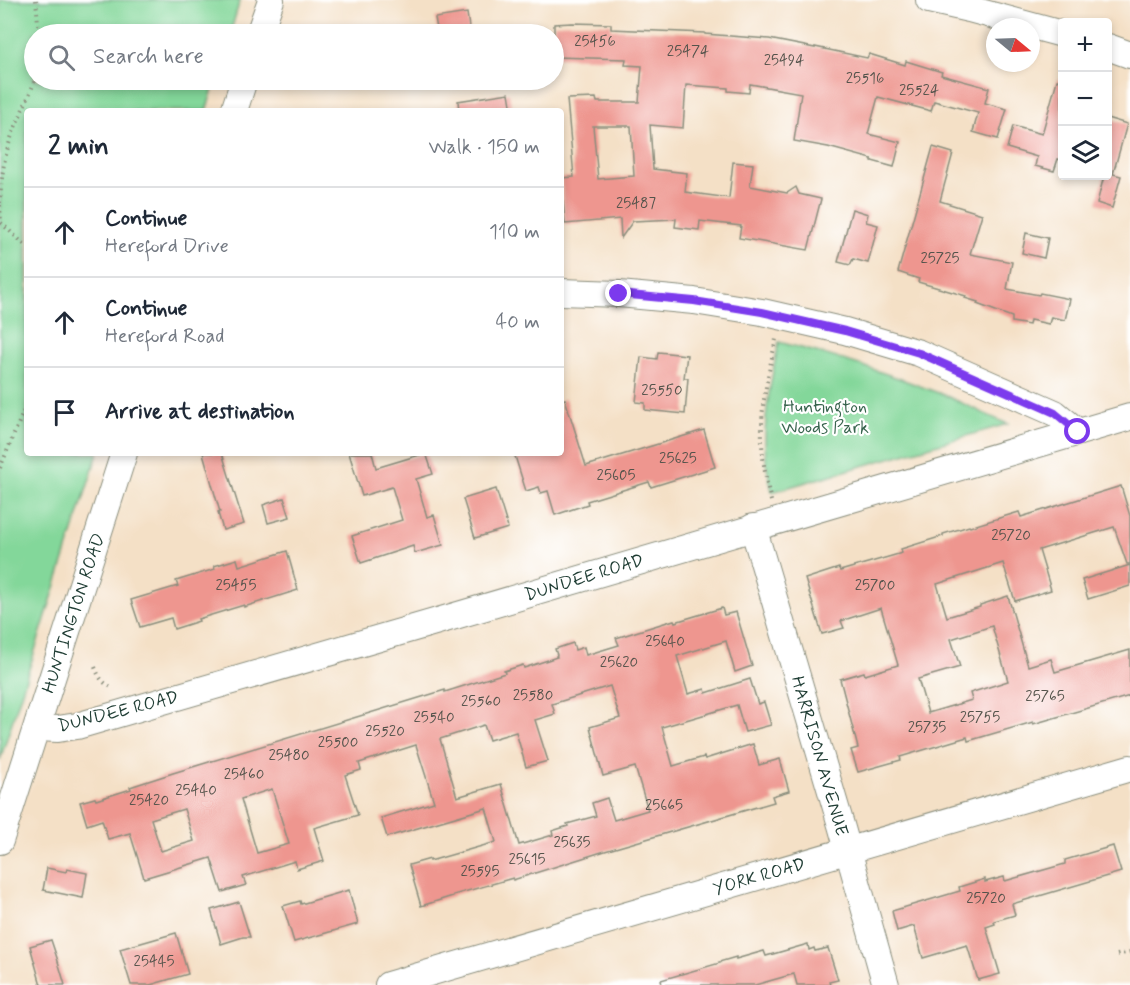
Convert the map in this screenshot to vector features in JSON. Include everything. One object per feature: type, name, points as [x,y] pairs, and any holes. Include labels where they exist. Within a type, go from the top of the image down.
[{"type":"street","points":[[263,24],[271,0]]},
{"type":"street","points":[[929,0],[1058,33]]},
{"type":"street","points":[[1112,49],[1130,55]]},
{"type":"street","points":[[235,108],[241,90]]},
{"type":"street","points":[[564,292],[619,294],[694,301],[762,312],[845,331],[919,353],[1055,413],[1078,432]]},
{"type":"street","name":"DUNDEE ROAD","points":[[37,728],[58,729],[77,726],[1130,417]]},
{"type":"street","name":"HUNTINGTON ROAD","points":[[0,841],[123,456]]},
{"type":"street","name":"HARRISON AVENUE","points":[[753,527],[886,985]]},
{"type":"street","name":"YORK ROAD","points":[[388,985],[1130,768]]},
{"type":"path","points":[[36,0],[38,24]]},
{"type":"path","points":[[24,108],[32,90]]},
{"type":"path","points":[[24,108],[6,155],[0,204],[1,223],[24,244]]},
{"type":"path","points":[[773,508],[763,459],[762,426],[765,392],[776,339]]},
{"type":"path","points":[[0,468],[24,410]]},
{"type":"path","points":[[95,667],[105,684],[114,688]]},
{"type":"path","points":[[1117,955],[1130,952]]},
{"type":"green space","points":[[0,0],[240,0],[233,24],[24,24],[24,90],[213,90],[207,108],[24,108],[24,456],[97,456],[0,760]]},
{"type":"green space","name":"Huntington Woods Park","points":[[779,342],[842,359],[903,380],[944,395],[1008,424],[772,492],[766,460],[765,430]]},
{"type":"building","points":[[467,13],[469,24],[436,24],[435,18]]},
{"type":"building","points":[[572,23],[611,24],[611,29],[705,33],[769,39],[867,58],[869,54],[905,65],[906,61],[942,72],[941,75],[989,88],[985,103],[1007,109],[998,139],[973,132],[978,113],[934,101],[931,111],[878,97],[868,134],[900,142],[894,167],[828,147],[794,141],[801,93],[750,84],[749,93],[728,91],[728,88],[686,85],[683,128],[650,125],[653,169],[687,173],[685,192],[729,198],[733,162],[753,164],[750,186],[787,193],[796,187],[799,194],[821,199],[808,250],[739,238],[741,226],[700,221],[699,230],[675,227],[676,219],[633,221],[621,238],[620,219],[565,224],[564,178],[574,177],[567,99],[596,98],[597,102],[639,102],[642,66],[625,65],[626,59],[564,57],[564,24],[554,24]],"holes":[[[593,126],[631,126],[634,176],[598,179]]]},
{"type":"building","points":[[1058,80],[1058,159],[1054,171],[1035,166],[1037,157],[1007,148],[1013,126],[1042,134]]},
{"type":"building","points":[[509,93],[512,108],[459,108],[458,101]]},
{"type":"building","points":[[1112,120],[1127,124],[1113,174],[1121,176],[1112,208],[1097,203],[1103,180],[1112,180]]},
{"type":"building","points":[[933,147],[953,153],[940,201],[982,214],[970,254],[1012,262],[1007,289],[1070,299],[1065,320],[1051,317],[1049,324],[1030,320],[1029,325],[1012,322],[1012,317],[977,304],[978,302],[965,298],[966,296],[918,282],[919,279],[898,272]]},
{"type":"building","points":[[852,209],[868,214],[866,222],[878,225],[868,263],[853,259],[850,265],[838,262]]},
{"type":"building","points":[[1026,233],[1048,238],[1044,258],[1022,253]]},
{"type":"building","points":[[658,352],[687,355],[684,378],[688,378],[685,414],[645,410],[645,403],[636,402],[641,357],[657,359]]},
{"type":"building","points":[[564,399],[586,466],[704,430],[715,467],[651,487],[649,482],[587,501],[588,504],[555,515],[548,491],[541,493],[539,487],[526,491],[515,456],[564,456]]},
{"type":"building","points":[[204,456],[223,456],[244,524],[223,530],[218,513],[220,512]]},
{"type":"building","points":[[350,456],[373,456],[376,468],[416,456],[427,456],[433,474],[416,479],[427,517],[434,515],[443,545],[415,553],[413,546],[361,563],[352,536],[402,520],[392,487],[362,496]]},
{"type":"building","points":[[1121,486],[1130,516],[1130,564],[1127,564],[1114,527],[1039,550],[1051,590],[1015,601],[1003,563],[937,584],[947,617],[1008,596],[1028,666],[1051,659],[1055,672],[1130,650],[1130,696],[968,741],[967,737],[858,772],[851,750],[858,748],[840,679],[864,672],[865,675],[898,665],[881,608],[841,621],[844,628],[822,634],[805,579],[839,568],[840,571],[902,553],[901,549],[969,526],[1019,512],[1021,517]],"holes":[[[992,626],[1008,681],[970,693],[972,700],[928,713],[918,679],[960,667],[951,639]]]},
{"type":"building","points":[[496,489],[508,528],[475,538],[463,499]]},
{"type":"building","points":[[284,498],[290,517],[268,523],[263,505]]},
{"type":"building","points":[[287,551],[298,590],[198,619],[199,621],[174,629],[171,618],[140,627],[131,600],[178,586],[176,581],[215,569],[214,566],[237,559],[239,566]]},
{"type":"building","points":[[1130,565],[1130,586],[1088,599],[1082,580]]},
{"type":"building","points":[[722,608],[724,615],[736,612],[752,666],[735,672],[726,641],[677,656],[688,694],[705,689],[706,693],[750,679],[758,704],[764,702],[771,725],[745,732],[737,705],[662,727],[673,766],[753,744],[759,765],[780,759],[789,791],[772,796],[774,802],[421,906],[409,865],[496,842],[486,808],[387,837],[381,818],[434,802],[416,745],[359,763],[361,770],[345,775],[358,815],[314,828],[324,861],[297,869],[295,861],[243,877],[246,885],[222,892],[211,858],[144,878],[130,833],[108,839],[102,820],[87,825],[80,802],[95,798],[96,800],[173,773],[445,690],[445,692],[523,665],[524,668],[557,657],[555,649],[573,643],[575,650],[584,647],[586,655],[619,645],[616,638],[674,620],[675,622]],"holes":[[[610,686],[620,718],[590,727],[603,776],[635,767],[648,810],[614,820],[607,798],[592,803],[596,816],[567,824],[568,826],[552,831],[553,835],[519,845],[501,784],[457,797],[440,739],[484,725],[489,740],[516,732],[526,767],[548,761],[535,720],[555,714],[552,704]],[[272,789],[289,844],[257,853],[241,799]],[[184,809],[194,841],[161,851],[151,819]]]},
{"type":"building","points":[[1113,846],[1121,872],[1012,904],[1015,915],[994,921],[995,924],[986,927],[1000,974],[978,980],[967,945],[923,958],[914,926],[897,931],[892,911],[960,891],[959,887],[985,879],[985,882],[1004,877],[1005,881],[1065,864],[1065,860]]},
{"type":"building","points":[[47,868],[87,873],[83,898],[43,890]]},
{"type":"building","points":[[349,890],[358,924],[294,942],[283,906],[300,901],[301,904]]},
{"type":"building","points":[[239,902],[250,937],[221,944],[211,910]]},
{"type":"building","points":[[176,933],[188,974],[150,985],[131,985],[120,949]]},
{"type":"building","points":[[51,940],[65,985],[41,985],[30,946]]},
{"type":"building","points":[[808,944],[809,950],[828,948],[838,980],[829,982],[830,985],[797,985],[794,974],[755,985],[662,985],[661,980],[736,957],[736,959],[764,951],[766,956]]},
{"type":"route","points":[[619,294],[694,301],[762,312],[845,331],[919,353],[1055,413],[1078,432]]}]
